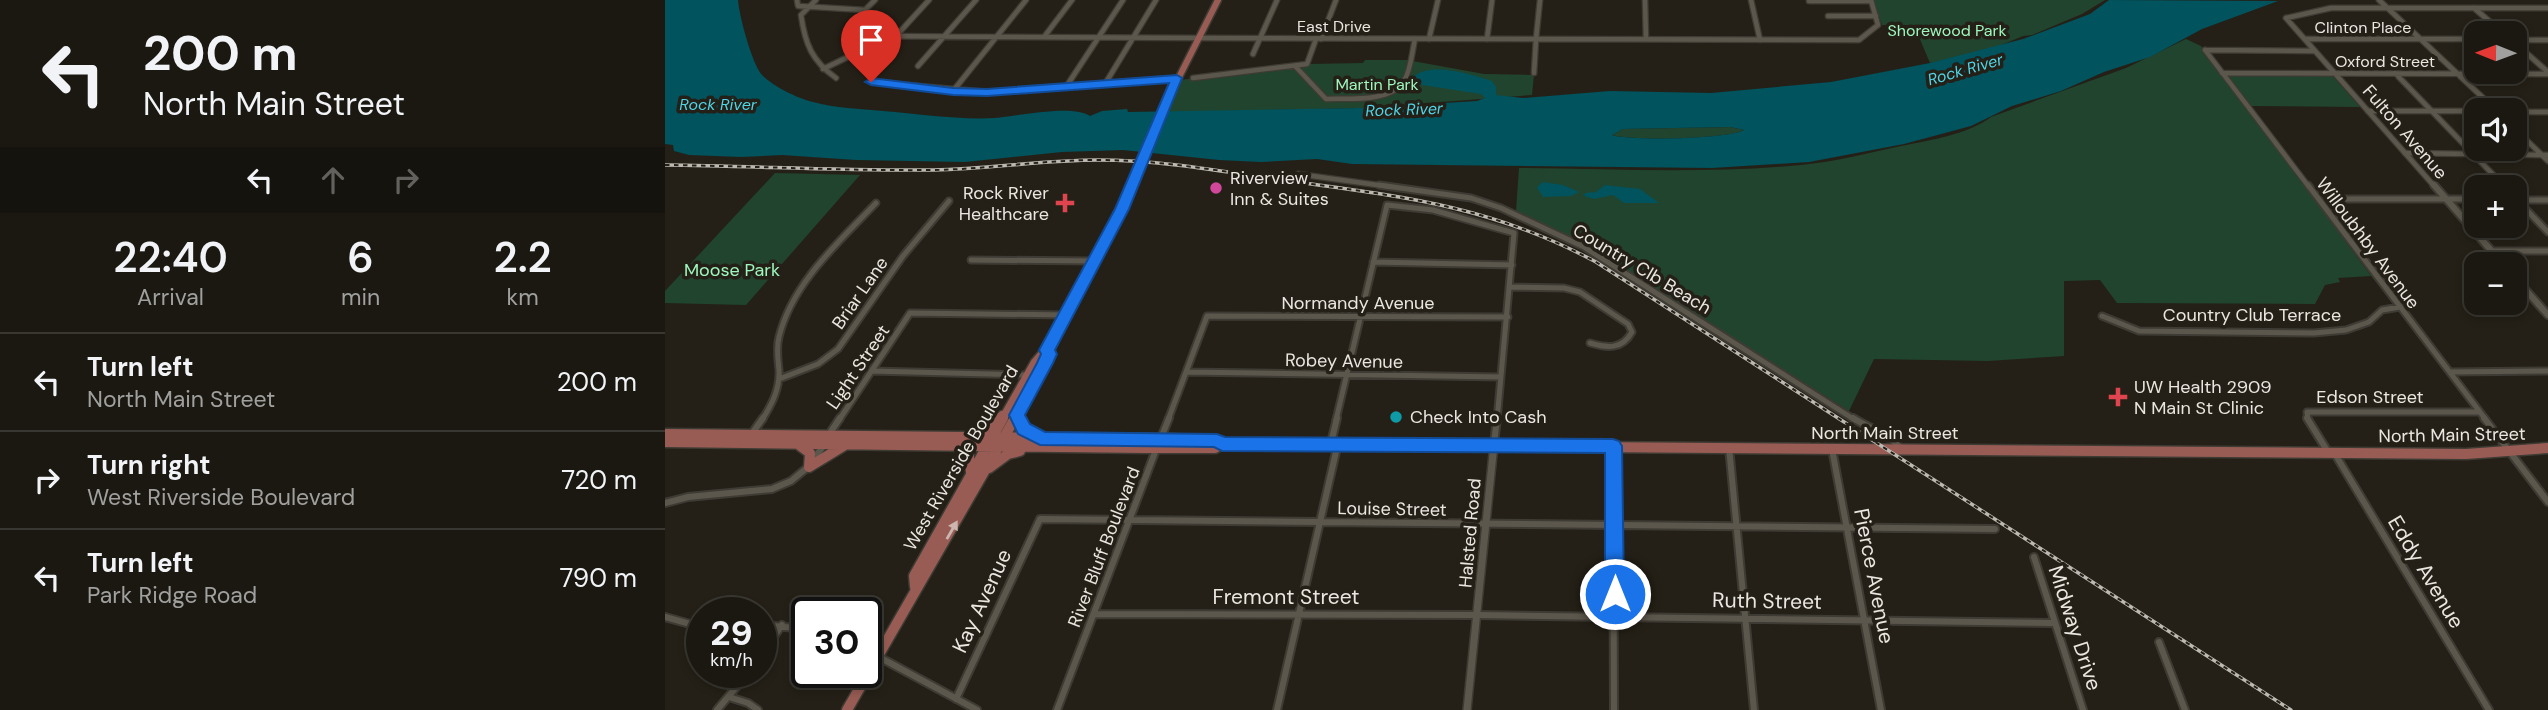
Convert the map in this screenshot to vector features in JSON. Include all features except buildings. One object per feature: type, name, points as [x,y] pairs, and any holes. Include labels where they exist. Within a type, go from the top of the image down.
[{"type":"main road","name":"West Riverside Boulevard","points":[[882,636],[915,587],[927,575],[1004,438],[1029,375],[1041,353],[1047,350],[1095,261],[1136,178],[1177,78],[1218,0]]},
{"type":"main road","name":"West Riverside Boulevard","points":[[915,587],[914,576],[992,437],[1013,412],[1045,363],[1049,354],[1047,350]]},
{"type":"main road","points":[[967,436],[1013,412],[1024,429],[1037,434],[1040,439]]},
{"type":"main road","points":[[665,433],[827,439]]},
{"type":"main road","name":"North Main Street","points":[[827,439],[967,436],[1215,448],[1222,444],[1334,443],[2466,454],[2548,448]]},
{"type":"main road","points":[[665,442],[749,438],[793,443],[807,448],[810,453],[809,467]]},
{"type":"main road","name":"North Main Street","points":[[827,439],[850,444],[998,448],[1159,444]]},
{"type":"main road","points":[[793,443],[827,439]]},
{"type":"main road","points":[[809,467],[827,454],[850,444]]},
{"type":"main road","points":[[957,445],[969,457],[971,474]]},
{"type":"main road","points":[[984,473],[1008,454],[1034,448]]},
{"type":"main road","name":"West Riverside Boulevard","points":[[847,710],[856,688]]},
{"type":"street","points":[[797,0],[799,6],[808,8],[865,10]]},
{"type":"street","points":[[816,0],[801,15],[806,47],[811,58],[836,78]]},
{"type":"street","points":[[823,69],[850,56],[871,36],[861,17],[875,0]]},
{"type":"street","points":[[896,36],[929,0]]},
{"type":"street","points":[[918,66],[976,0]]},
{"type":"street","points":[[953,92],[1026,0]]},
{"type":"street","points":[[1044,37],[1072,0]]},
{"type":"street","points":[[1066,87],[1123,0]]},
{"type":"street","points":[[1105,84],[1156,0]]},
{"type":"street","points":[[1253,54],[1277,0]]},
{"type":"street","points":[[1193,78],[1308,63],[1336,0]]},
{"type":"street","points":[[1429,38],[1438,0]]},
{"type":"street","points":[[1486,39],[1492,0]]},
{"type":"street","points":[[1534,73],[1540,0]]},
{"type":"street","points":[[1645,0],[1646,39]]},
{"type":"street","points":[[1751,0],[1760,40]]},
{"type":"street","points":[[1809,1],[1871,0],[1876,16],[1828,16]]},
{"type":"street","points":[[2379,0],[2484,98]]},
{"type":"street","points":[[2508,0],[2517,8]]},
{"type":"street","points":[[2389,7],[2548,8]]},
{"type":"street","name":"Fulton Avenue","points":[[2389,7],[2331,8],[2286,18],[2491,251]]},
{"type":"street","points":[[2474,8],[2490,21]]},
{"type":"street","name":"East Drive","points":[[871,36],[1859,40],[1878,25],[1876,16]]},
{"type":"street","points":[[1295,66],[1326,99],[1380,95],[1391,92],[1404,81],[1415,38]]},
{"type":"street","name":"Clinton Place","points":[[2305,39],[2464,39]]},
{"type":"street","points":[[2527,41],[2548,40]]},
{"type":"street","points":[[2205,50],[2315,51]]},
{"type":"street","name":"Willoubhby Avenue","points":[[2205,50],[2548,502]]},
{"type":"street","points":[[2527,53],[2548,73]]},
{"type":"street","name":"Oxford Street","points":[[2223,73],[2548,73]]},
{"type":"street","points":[[2395,73],[2464,145]]},
{"type":"street","points":[[871,82],[953,92],[1000,92],[1177,78]]},
{"type":"street","points":[[2368,111],[2464,111]]},
{"type":"street","points":[[2527,112],[2548,112]]},
{"type":"street","points":[[2527,141],[2548,161]]},
{"type":"street","points":[[2405,153],[2464,154]]},
{"type":"street","points":[[2527,155],[2548,155]]},
{"type":"street","points":[[2480,161],[2493,175]]},
{"type":"street","name":"Country Clb Beach","points":[[1298,174],[1461,197],[1501,208],[1584,247],[1859,422],[1886,433],[1901,448]]},
{"type":"street","points":[[2333,199],[2464,199]]},
{"type":"street","points":[[2527,199],[2548,200]]},
{"type":"street","name":"Briar Lane","points":[[779,379],[810,369],[828,359],[838,349],[903,256],[949,201]]},
{"type":"street","points":[[749,438],[771,407],[779,379],[779,336],[793,300],[841,240],[876,203]]},
{"type":"street","name":"Halsted Road","points":[[1373,262],[1387,205],[1433,210],[1514,233],[1511,287],[1467,710]]},
{"type":"street","points":[[2527,211],[2548,232]]},
{"type":"street","points":[[2491,251],[2548,251]]},
{"type":"street","points":[[971,260],[1095,261]]},
{"type":"street","points":[[1277,710],[1321,522],[1347,374],[1373,262],[1512,265]]},
{"type":"street","points":[[1511,287],[1564,288],[1580,292],[1628,324],[1632,332],[1626,344],[1619,346],[1590,343]]},
{"type":"street","points":[[2527,290],[2548,315]]},
{"type":"street","name":"Country Club Terrace","points":[[2102,316],[2140,331],[2314,333],[2346,330],[2369,322],[2382,310],[2400,307]]},
{"type":"street","name":"Light Street","points":[[809,467],[910,313],[1067,315]]},
{"type":"street","name":"Normandy Avenue","points":[[1207,316],[1508,317]]},
{"type":"street","name":"River Bluff Boulevard","points":[[1057,710],[1207,316]]},
{"type":"street","points":[[872,371],[1029,375]]},
{"type":"street","name":"Robey Avenue","points":[[1186,372],[1501,377]]},
{"type":"street","points":[[2449,372],[2548,372]]},
{"type":"street","name":"Edson Street","points":[[2331,452],[2306,416],[2307,412],[2480,412]]},
{"type":"street","points":[[1613,446],[1614,710]]},
{"type":"street","points":[[1729,447],[1754,710]]},
{"type":"street","name":"Pierce Avenue","points":[[1832,449],[1881,710]]},
{"type":"street","name":"Eddy Avenue","points":[[2331,452],[2489,710]]},
{"type":"street","points":[[665,503],[683,496],[764,493],[791,483],[809,467]]},
{"type":"street","name":"Louise Street","points":[[1040,519],[1995,529]]},
{"type":"street","name":"Kay Avenue","points":[[956,699],[1040,519]]},
{"type":"street","name":"Midway Drive","points":[[2034,557],[2083,710]]},
{"type":"street","name":"Fremont Street","points":[[1094,614],[1478,615]]},
{"type":"street","name":"Ruth Street","points":[[1478,615],[2055,623]]},
{"type":"street","points":[[665,617],[686,623]]},
{"type":"street","points":[[777,625],[791,626]]},
{"type":"street","points":[[777,632],[782,625]]},
{"type":"street","points":[[2159,642],[2185,710]]},
{"type":"street","points":[[882,658],[977,710]]},
{"type":"street","points":[[717,710],[736,688]]},
{"type":"street","points":[[729,697],[748,703],[758,710]]},
{"type":"green space","name":"Shorewood Park","points":[[1873,0],[2105,0],[2082,14],[1982,53],[1930,63],[1914,25],[1882,25]]},
{"type":"green space","points":[[2186,39],[2201,46],[2371,276],[2338,278],[2340,282],[2325,285],[2315,304],[2117,303],[2100,280],[2064,281],[2064,356],[1988,361],[1874,359],[1849,411],[1576,240],[1516,211],[1519,168],[1731,169],[1839,160],[1960,133],[1991,117],[2126,68]]},
{"type":"green space","name":"Martin Park","points":[[1365,60],[1407,60],[1484,74],[1534,75],[1532,95],[1364,108],[1168,112],[1180,80],[1309,64],[1363,63]]},
{"type":"green space","points":[[2227,74],[2332,75],[2360,107],[2251,106]]},
{"type":"green space","points":[[1730,127],[1744,130],[1679,138],[1612,135],[1623,129]]},
{"type":"green space","name":"Moose Park","points":[[775,173],[860,175],[746,305],[665,303],[665,291]]},
{"type":"water","name":"Rock River","points":[[665,0],[738,0],[747,39],[758,69],[773,84],[800,98],[848,108],[981,118],[1058,111],[1090,116],[1102,111],[1127,109],[1128,112],[1362,108],[1477,101],[1485,98],[1481,94],[1422,85],[1415,81],[1414,77],[1430,70],[1463,73],[1492,81],[1496,87],[1496,95],[1523,98],[1610,91],[1711,93],[1831,82],[1930,63],[2023,39],[2090,14],[2109,0],[2278,1],[2202,29],[2150,57],[2104,72],[2061,91],[2012,106],[1971,126],[1904,144],[1809,162],[1712,168],[1352,164],[1317,159],[1261,162],[1219,160],[1123,150],[1062,152],[965,162],[856,160],[782,155],[689,155],[674,151],[673,145],[665,144]],"holes":[[[1730,127],[1744,130],[1679,138],[1612,135],[1623,129]]]},
{"type":"water","points":[[1543,182],[1563,185],[1579,192],[1571,196],[1543,197],[1537,187]]},
{"type":"water","points":[[1605,185],[1640,189],[1659,203],[1624,203],[1613,195],[1594,199],[1584,196],[1585,193],[1596,192]]},
{"type":"railway","points":[[665,165],[934,170],[1077,160],[1121,160],[1213,170],[1404,198],[1481,215],[1519,227],[1596,262],[2291,710]]},
{"type":"place","name":"Riverview Inn & Suites","points":[[1216,188]]},
{"type":"place","name":"Rock River Healthcare","points":[[1065,203]]},
{"type":"place","name":"UW Health 2909 N Main St Clinic","points":[[2118,397]]},
{"type":"place","name":"Check Into Cash","points":[[1396,417]]},
{"type":"route","points":[[871,82],[890,82],[953,92],[987,92],[1177,78],[1122,209],[1047,350],[1049,354],[1045,363],[1017,415],[1024,429],[1037,434],[1040,439],[1171,439],[1217,441],[1222,444],[1613,446],[1615,594]]}]
